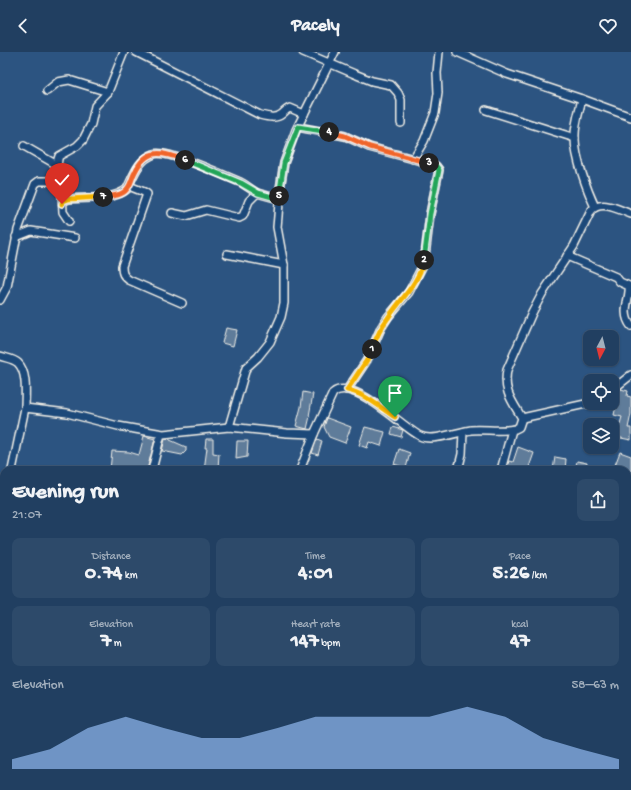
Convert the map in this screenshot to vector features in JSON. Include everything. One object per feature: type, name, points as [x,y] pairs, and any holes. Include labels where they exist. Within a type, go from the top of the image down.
[{"type":"street","points":[[69,221],[63,212],[61,191],[55,181],[58,159],[62,154],[78,146],[84,140],[91,124],[95,106],[108,92],[124,52]]},
{"type":"street","points":[[136,52],[260,115],[276,117],[290,108],[304,114]]},
{"type":"street","points":[[303,52],[372,81],[390,85],[395,88],[401,100],[401,123]]},
{"type":"street","points":[[229,427],[246,368],[258,357],[270,342],[281,316],[284,303],[284,265],[278,227],[279,199],[284,163],[298,127],[335,52]]},
{"type":"street","points":[[413,159],[424,141],[435,113],[438,93],[438,52]]},
{"type":"street","points":[[457,52],[514,76],[631,117]]},
{"type":"street","points":[[47,91],[58,82],[69,80],[108,92]]},
{"type":"street","points":[[582,99],[574,138],[585,184],[595,207]]},
{"type":"street","points":[[486,110],[574,138]]},
{"type":"street","points":[[298,127],[345,136],[370,147],[436,166],[439,170],[430,214],[425,256],[422,267],[409,292],[388,317],[381,328],[367,360],[347,390]]},
{"type":"street","points":[[24,146],[57,165]]},
{"type":"street","points":[[63,201],[69,199],[118,194],[127,189],[139,165],[147,157],[157,153],[169,154],[196,164],[241,183],[258,193],[279,199]]},
{"type":"street","points":[[0,300],[7,287],[16,237],[23,214],[36,182],[55,181]]},
{"type":"street","points":[[129,186],[146,194],[122,266],[123,274],[129,280],[182,303]]},
{"type":"street","points":[[172,213],[186,216],[194,215],[206,210],[239,218],[243,216],[249,201],[258,193]]},
{"type":"street","points":[[301,466],[333,393],[337,390],[354,391],[395,417],[421,436],[431,438],[480,430],[512,430],[519,427],[522,418],[508,394],[506,387],[507,370],[532,312],[542,294],[574,246],[591,211],[595,207],[598,205],[609,206],[631,214]]},
{"type":"street","points":[[16,237],[31,231],[74,238]]},
{"type":"street","points":[[226,254],[284,265]]},
{"type":"street","points":[[568,256],[616,277],[620,282],[629,286],[630,292],[627,303],[627,319],[631,326]]},
{"type":"street","points":[[0,356],[15,361],[19,364],[22,370],[25,387],[25,408],[13,466]]},
{"type":"street","points":[[619,384],[631,374]]},
{"type":"street","points":[[522,418],[583,405]]},
{"type":"street","points":[[25,408],[67,413],[118,426],[161,434],[174,434],[229,427],[293,434],[314,434]]},
{"type":"street","points":[[502,466],[512,430]]},
{"type":"street","points":[[459,466],[462,454],[462,432]]},
{"type":"street","points":[[153,466],[161,434]]},
{"type":"building","points":[[226,328],[237,330],[233,346],[222,343]]},
{"type":"building","points":[[621,389],[628,391],[627,396],[631,397],[631,414],[628,428],[631,428],[631,440],[619,438],[619,427],[622,417],[614,415],[615,410],[619,410],[619,391]]},
{"type":"building","points":[[303,392],[313,394],[307,429],[296,426]]},
{"type":"building","points":[[327,418],[351,427],[345,443],[329,437],[324,427]]},
{"type":"building","points":[[365,427],[385,432],[381,446],[369,442],[367,448],[359,445]]},
{"type":"building","points":[[393,427],[403,430],[401,437],[391,434]]},
{"type":"building","points":[[144,436],[155,439],[148,466],[110,466],[112,451],[129,452],[139,455]]},
{"type":"building","points":[[169,438],[170,440],[186,447],[186,451],[182,455],[162,451],[165,439]]},
{"type":"building","points":[[206,439],[213,439],[213,453],[219,454],[218,466],[205,466],[207,448],[205,448]]},
{"type":"building","points":[[317,439],[322,441],[318,455],[312,453]]},
{"type":"building","points":[[237,441],[248,441],[247,457],[236,459]]},
{"type":"building","points":[[518,447],[534,453],[529,466],[507,466],[509,461],[513,462]]},
{"type":"building","points":[[399,449],[410,453],[407,466],[394,464]]},
{"type":"building","points":[[620,452],[631,456],[631,466],[615,465]]},
{"type":"building","points":[[555,457],[566,459],[565,466],[554,466]]},
{"type":"building","points":[[577,461],[587,463],[587,466],[576,466]]},
{"type":"route","points":[[62,204],[63,201],[69,199],[110,196],[124,192],[139,165],[147,157],[155,153],[169,154],[196,164],[241,183],[258,193],[279,199],[284,163],[298,127],[345,136],[370,147],[436,166],[439,168],[439,175],[430,214],[425,256],[422,267],[409,292],[388,317],[381,328],[367,360],[347,390],[354,391],[395,417]]}]
